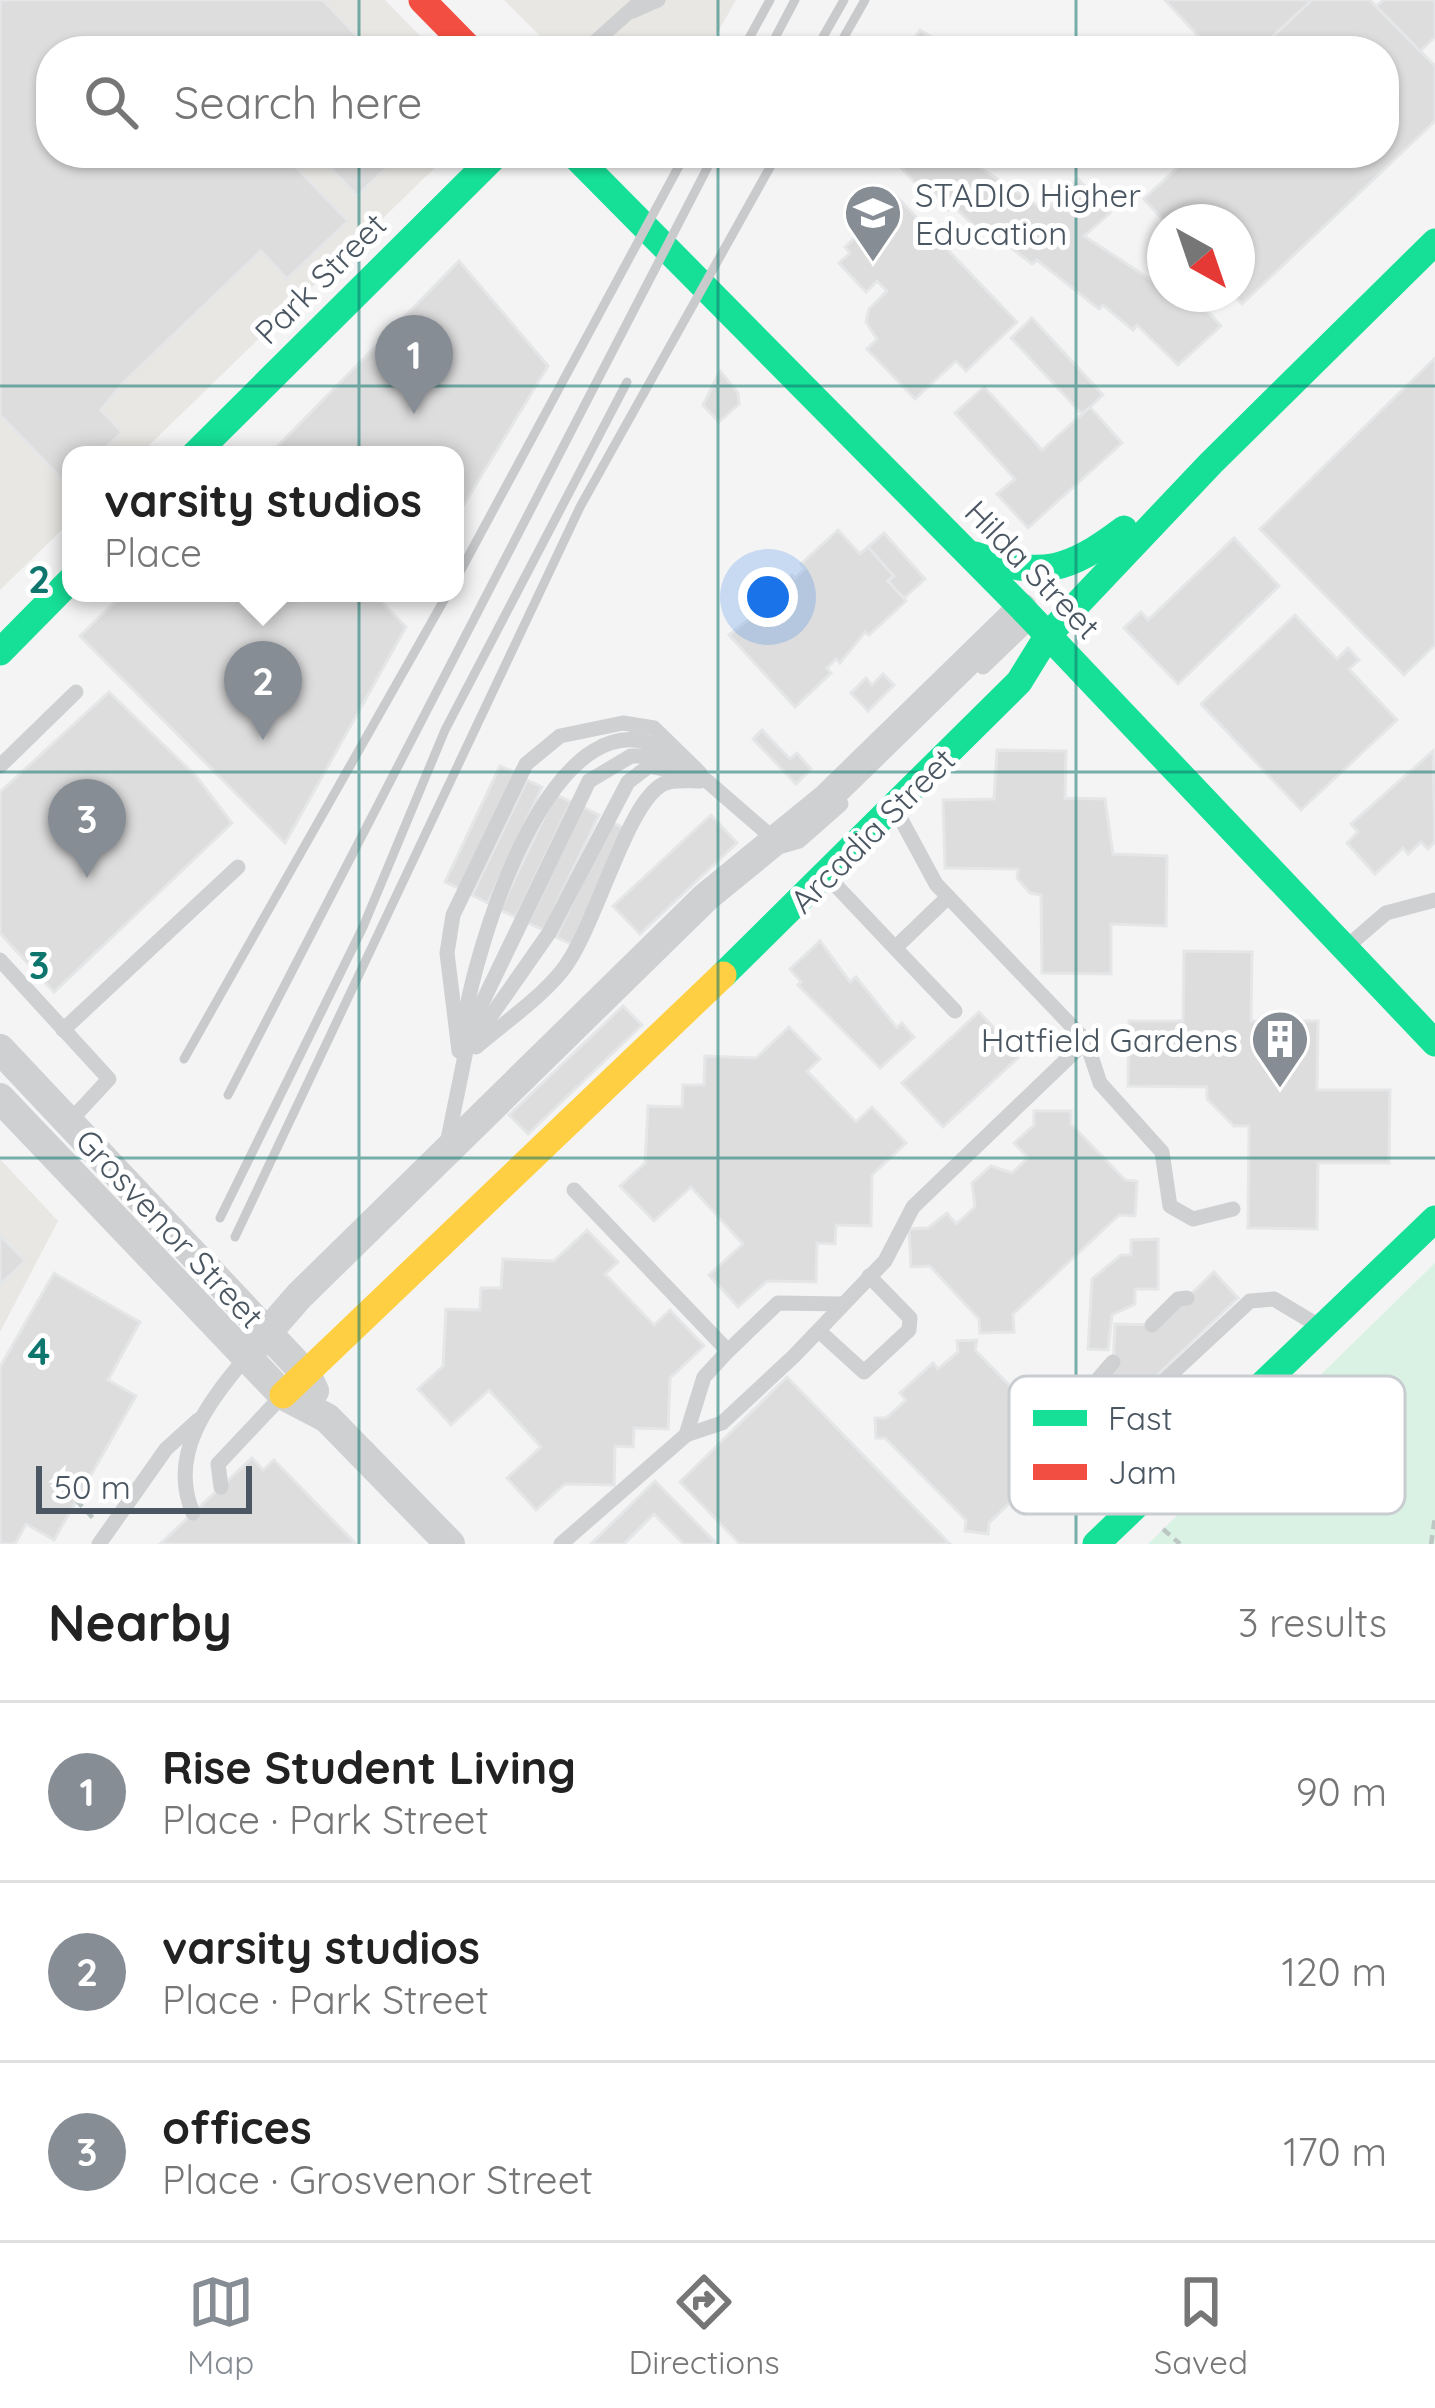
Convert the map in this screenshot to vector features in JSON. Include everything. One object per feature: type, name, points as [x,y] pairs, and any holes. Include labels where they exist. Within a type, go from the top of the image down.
[{"type":"street","points":[[422,0],[457,36]]},
{"type":"street","name":"Park Street","points":[[203,446],[483,168]]},
{"type":"street","name":"Hilda Street","points":[[587,168],[969,553],[1345,949],[1432,1034]]},
{"type":"street","name":"Arcadia Street","points":[[246,1357],[266,1331],[706,897],[1034,621],[1211,463],[1435,242]]},
{"type":"street","points":[[969,553],[1028,574],[1066,567],[1097,550],[1211,463]]},
{"type":"street","points":[[0,652],[62,589]]},
{"type":"street","name":"Arcadia Street","points":[[295,1384],[826,876],[1019,682],[1034,621]]},
{"type":"street","name":"Grosvenor Street","points":[[0,1048],[266,1331],[295,1384],[450,1544]]},
{"type":"street","name":"Grosvenor Street","points":[[0,1098],[246,1357],[295,1384]]},
{"type":"street","points":[[1271,1376],[1435,1219]]},
{"type":"street","points":[[1096,1544],[1127,1514]]},
{"type":"lane","points":[[602,36],[636,6],[658,0]]},
{"type":"lane","points":[[444,1215],[525,1149],[1034,621]]},
{"type":"lane","points":[[0,766],[76,692]]},
{"type":"lane","points":[[460,1060],[447,953],[453,915],[526,764],[560,736],[593,725],[640,724],[664,734],[707,781]]},
{"type":"lane","points":[[446,1152],[472,970],[488,917],[555,781],[588,756],[640,740],[655,741],[774,841]]},
{"type":"lane","points":[[460,1060],[471,1026],[589,781],[612,764],[644,754],[707,781]]},
{"type":"lane","points":[[460,1060],[549,933],[618,796],[637,772],[662,767],[707,781]]},
{"type":"lane","points":[[460,1060],[561,973],[580,943],[638,814],[658,787],[669,781],[707,781]]},
{"type":"lane","points":[[895,808],[948,897],[1086,1041],[1100,1083],[1162,1152],[1170,1206],[1193,1219],[1233,1209]]},
{"type":"lane","points":[[63,1030],[238,867]]},
{"type":"lane","points":[[826,876],[955,1011]]},
{"type":"lane","points":[[895,948],[948,897]]},
{"type":"lane","points":[[1345,949],[1386,913],[1435,900]]},
{"type":"lane","points":[[0,960],[109,1079],[70,1121]]},
{"type":"lane","points":[[561,1544],[686,1435],[722,1423],[885,1261],[913,1207],[1086,1041]]},
{"type":"lane","points":[[574,1190],[728,1351]]},
{"type":"lane","points":[[221,1487],[218,1464],[295,1384],[332,1324],[430,1228]]},
{"type":"lane","points":[[819,1330],[864,1372],[909,1330],[910,1318],[869,1276]]},
{"type":"lane","points":[[1152,1325],[1178,1299],[1187,1298]]},
{"type":"lane","points":[[1164,1376],[1215,1325],[1260,1298],[1282,1303],[1321,1328]]},
{"type":"lane","points":[[686,1435],[704,1377],[778,1303],[842,1304]]},
{"type":"lane","points":[[99,1544],[166,1449],[199,1419],[246,1357]]},
{"type":"lane","points":[[1101,1376],[1113,1362]]},
{"type":"lane","points":[[193,1513],[184,1475],[199,1419]]},
{"type":"path","points":[[1431,1544],[1435,1517]]},
{"type":"shaded area","points":[[0,0],[385,0],[420,36],[36,36],[36,168],[435,168],[148,446],[62,446],[62,530],[0,590]]},
{"type":"shaded area","points":[[504,0],[736,0],[716,36],[540,36]]},
{"type":"shaded area","points":[[0,1159],[58,1221],[0,1332]]},
{"type":"green space","points":[[1435,1263],[1435,1544],[1148,1544],[1179,1514],[1405,1514],[1405,1376],[1320,1376]]},
{"type":"building","points":[[0,0],[323,0],[357,36],[36,36],[36,168],[297,168],[348,221],[287,279],[261,251],[123,383],[101,410],[122,432],[107,446],[62,446],[62,479],[0,415]]},
{"type":"building","points":[[1165,0],[1312,0],[1273,36],[1198,36]]},
{"type":"building","points":[[1312,0],[1370,0],[1435,66],[1435,121],[1399,155],[1399,36],[1273,36]]},
{"type":"building","points":[[1384,0],[1435,0],[1435,37],[1420,51],[1376,6]]},
{"type":"building","points":[[331,168],[386,168],[357,196]]},
{"type":"building","points":[[902,168],[981,168],[1046,211],[1078,179],[1110,213],[1084,236],[1147,277],[1147,312],[1208,312],[1221,326],[1178,365],[1137,325],[1133,330],[1103,305],[1099,309],[1037,260],[1032,264],[987,229],[982,233],[953,206],[948,210],[935,194],[930,199]]},
{"type":"building","points":[[1177,168],[1385,168],[1255,292],[1255,204],[1149,204],[1144,199]]},
{"type":"building","points":[[897,197],[1017,322],[966,371],[956,361],[915,399],[867,349],[877,339],[866,322],[869,309],[887,291],[877,281],[866,292],[839,263],[850,253],[845,247]]},
{"type":"building","points":[[459,261],[548,366],[464,504],[464,446],[278,446]]},
{"type":"building","points":[[1032,318],[1103,395],[1082,414],[1011,338]]},
{"type":"building","points":[[1435,358],[1435,645],[1404,675],[1260,529]]},
{"type":"building","points":[[720,371],[738,393],[739,404],[719,422],[703,405]]},
{"type":"building","points":[[984,387],[1042,450],[1090,407],[1122,443],[1028,528],[997,494],[1015,479],[955,413]]},
{"type":"building","points":[[838,530],[860,554],[868,547],[894,576],[888,581],[906,601],[869,635],[865,632],[840,663],[836,659],[827,668],[831,673],[795,707],[729,635],[777,597],[772,593],[805,569],[801,564]]},
{"type":"building","points":[[884,533],[925,579],[904,598],[888,581],[894,576],[868,547]]},
{"type":"building","points":[[1234,538],[1279,586],[1178,684],[1124,628],[1141,612],[1148,620]]},
{"type":"building","points":[[115,602],[382,602],[406,627],[285,843],[80,636]]},
{"type":"building","points":[[1295,615],[1337,659],[1348,648],[1359,660],[1349,669],[1397,720],[1301,810],[1201,704]]},
{"type":"building","points":[[883,674],[894,685],[868,711],[851,693],[866,678],[872,685]]},
{"type":"building","points":[[109,692],[196,776],[232,823],[54,992],[0,933],[0,792]]},
{"type":"building","points":[[762,730],[790,759],[797,753],[811,769],[796,784],[753,739]]},
{"type":"building","name":"Hatfield Gardens","points":[[997,750],[1066,751],[1065,798],[1105,799],[1113,854],[1167,856],[1166,926],[1111,924],[1111,974],[1042,973],[1041,895],[1030,893],[1017,878],[1018,869],[945,868],[943,800],[994,799]]},
{"type":"building","points":[[1433,751],[1435,842],[1428,849],[1421,842],[1408,854],[1403,848],[1375,874],[1347,843],[1358,832],[1351,824]]},
{"type":"building","points":[[500,766],[516,773],[461,889],[445,882]]},
{"type":"building","points":[[527,780],[542,787],[488,903],[472,895]]},
{"type":"building","points":[[555,794],[571,802],[516,917],[500,910]]},
{"type":"building","points":[[583,807],[599,815],[544,930],[528,923]]},
{"type":"building","points":[[711,815],[737,843],[640,934],[613,906]]},
{"type":"building","points":[[611,822],[627,829],[573,945],[556,937]]},
{"type":"building","points":[[820,941],[850,982],[856,977],[897,1028],[902,1023],[914,1037],[880,1068],[798,985],[801,982],[790,969]]},
{"type":"building","name":"Hatfield Gardens","points":[[1184,951],[1252,952],[1251,1021],[1318,1021],[1317,1090],[1390,1090],[1389,1163],[1318,1163],[1317,1229],[1248,1228],[1249,1126],[1234,1126],[1207,1099],[1207,1087],[1128,1086],[1129,1021],[1183,1021]]},
{"type":"building","points":[[623,1006],[642,1025],[528,1134],[509,1115]]},
{"type":"building","points":[[979,1012],[1020,1056],[943,1127],[902,1083]]},
{"type":"building","points":[[789,1027],[820,1059],[807,1071],[856,1122],[872,1107],[906,1143],[872,1175],[871,1226],[836,1225],[835,1244],[817,1243],[816,1282],[767,1281],[738,1307],[709,1275],[743,1244],[691,1187],[654,1221],[620,1186],[645,1163],[648,1106],[682,1107],[683,1085],[704,1085],[705,1056],[756,1058]]},
{"type":"building","points":[[1034,1111],[1071,1111],[1071,1124],[1125,1180],[1137,1181],[1135,1216],[1119,1215],[1013,1314],[1014,1332],[980,1333],[979,1319],[930,1266],[911,1267],[909,1229],[928,1228],[947,1213],[956,1224],[975,1207],[972,1183],[991,1166],[1012,1173],[1028,1158],[1014,1143],[1034,1125]]},
{"type":"building","points":[[587,1230],[618,1262],[605,1274],[654,1325],[670,1310],[704,1346],[670,1378],[668,1429],[634,1428],[633,1447],[615,1446],[614,1485],[565,1484],[536,1510],[507,1478],[541,1447],[489,1390],[451,1425],[418,1389],[443,1366],[446,1309],[480,1310],[481,1288],[501,1288],[503,1259],[554,1261]]},
{"type":"building","points":[[0,1235],[25,1261],[0,1285]]},
{"type":"building","points":[[1158,1239],[1158,1289],[1135,1289],[1135,1304],[1112,1315],[1108,1350],[1088,1349],[1092,1279],[1121,1255],[1131,1255],[1131,1240]]},
{"type":"building","points":[[1214,1272],[1238,1298],[1156,1376],[1105,1376],[1113,1368],[1115,1324],[1158,1325]]},
{"type":"building","points":[[54,1273],[140,1322],[108,1380],[136,1396],[54,1540],[26,1524],[15,1544],[0,1544],[0,1367]]},
{"type":"building","points":[[977,1340],[975,1350],[1009,1385],[1009,1504],[989,1523],[988,1534],[965,1531],[966,1520],[885,1438],[876,1438],[875,1418],[886,1418],[906,1400],[900,1393],[933,1363],[938,1369],[958,1352],[957,1341]]},
{"type":"building","points":[[787,1377],[950,1544],[740,1544],[680,1482]]},
{"type":"building","points":[[252,1458],[263,1470],[274,1460],[356,1544],[160,1544]]},
{"type":"building","points":[[655,1481],[717,1544],[684,1544],[654,1514],[624,1544],[591,1544]]},
{"type":"railway","points":[[750,36],[770,0]]},
{"type":"railway","points":[[776,36],[795,0]]},
{"type":"railway","points":[[824,36],[844,0]]},
{"type":"railway","points":[[845,36],[865,0]]},
{"type":"railway","points":[[464,564],[678,168]]},
{"type":"railway","points":[[228,1095],[707,168]]},
{"type":"railway","points":[[235,1237],[580,507],[770,168]]},
{"type":"railway","points":[[220,1218],[363,927],[445,730],[627,382]]},
{"type":"railway","points":[[184,1059],[443,602]]},
{"type":"traffic: fast","points":[[203,446],[483,168]]},
{"type":"traffic: fast","points":[[587,168],[1022,608],[1435,1043]]},
{"type":"traffic: fast","points":[[723,975],[1019,682],[1048,635],[1211,463],[1435,242]]},
{"type":"traffic: fast","points":[[975,555],[1019,567],[1054,567],[1087,554],[1124,529]]},
{"type":"traffic: fast","points":[[0,652],[62,589]]},
{"type":"traffic: fast","points":[[1271,1376],[1435,1219]]},
{"type":"traffic: fast","points":[[1096,1544],[1127,1514]]},
{"type":"traffic: slow","points":[[283,1395],[723,975]]},
{"type":"traffic: jam","points":[[422,0],[457,36]]},
{"type":"place","name":"STADIO Higher Education","points":[[873,264]]},
{"type":"place","name":"Rise Student Living","points":[[414,414]]},
{"type":"place","name":"varsity studios","points":[[263,740]]},
{"type":"place","name":"offices","points":[[87,878]]},
{"type":"place","name":"Hatfield Gardens","points":[[1280,1090]]}]
